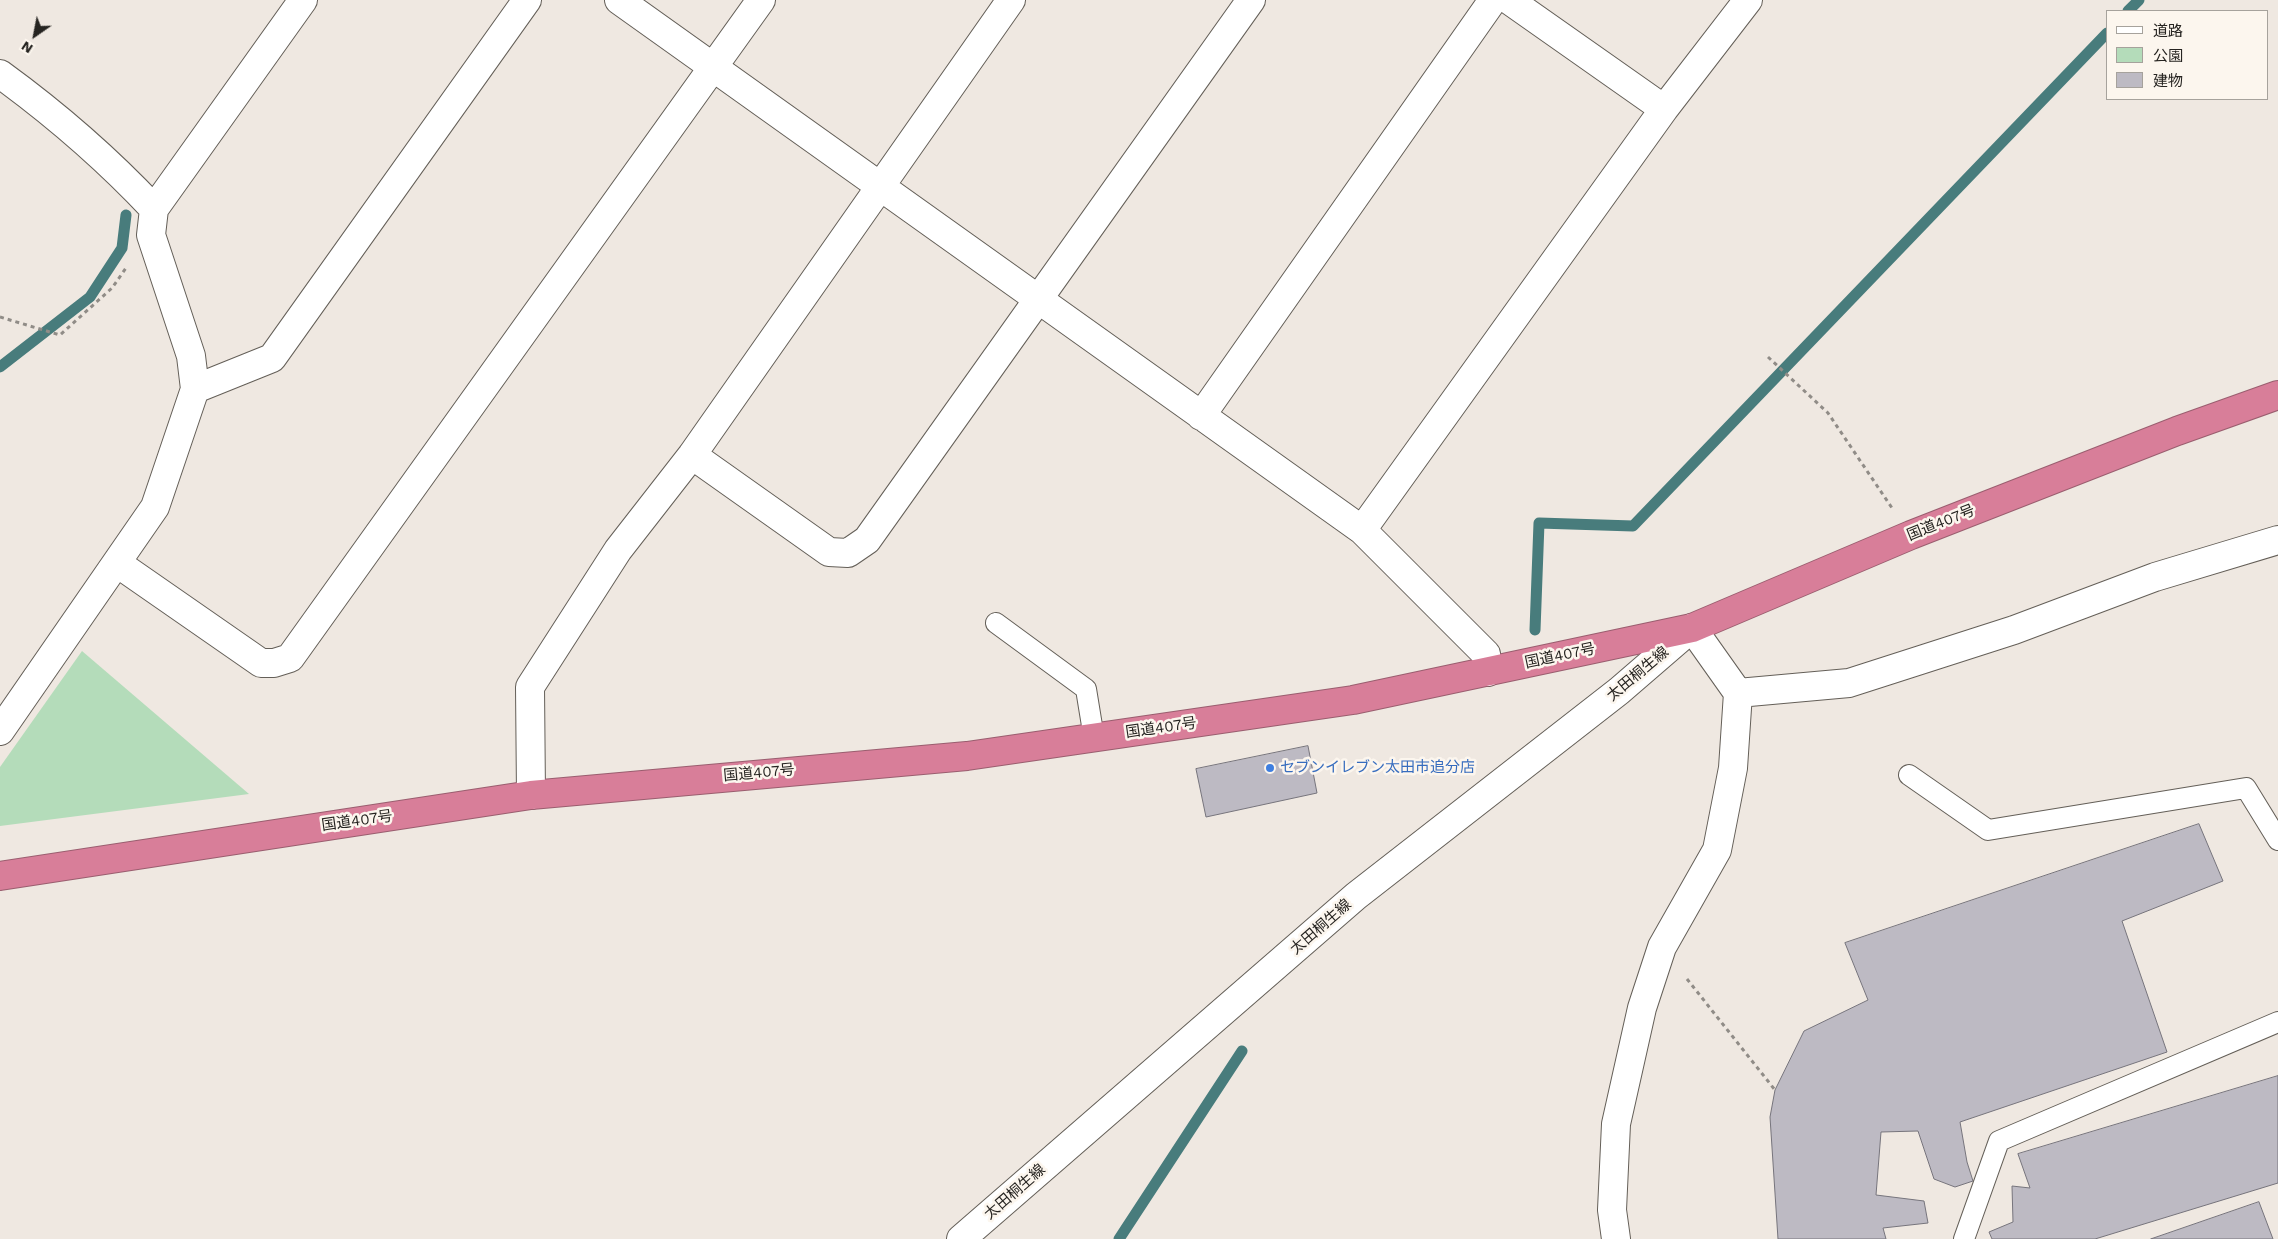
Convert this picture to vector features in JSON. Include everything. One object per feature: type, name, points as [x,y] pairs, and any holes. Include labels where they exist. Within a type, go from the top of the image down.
[{"type":"highway","name":"国道407号","points":[[0,876],[531,795],[967,756],[1354,700],[1488,672],[1692,628],[1910,535],[2177,431],[2278,395]]},
{"type":"street","points":[[152,222],[303,0]]},
{"type":"street","points":[[195,389],[272,358],[527,0]]},
{"type":"street","points":[[619,0],[1362,530],[1486,654],[1488,672]]},
{"type":"street","points":[[117,563],[261,663],[274,663],[290,658],[761,0]]},
{"type":"street","points":[[531,795],[530,687],[618,550],[692,455],[1012,0]]},
{"type":"street","points":[[692,455],[829,552],[848,553],[867,540],[1251,0]]},
{"type":"street","points":[[1201,416],[1493,0]]},
{"type":"street","points":[[1510,0],[1664,109]]},
{"type":"street","points":[[1362,530],[1664,109],[1748,0]]},
{"type":"street","points":[[0,74],[48,109],[130,183],[152,222],[191,356],[195,389],[155,507],[0,730]]},
{"type":"street","points":[[1738,693],[1849,683],[2014,630],[2155,577],[2278,540]]},
{"type":"street","points":[[1616,1239],[1612,1210],[1616,1124],[1642,1008],[1662,947],[1717,850],[1733,768],[1738,693],[1692,628]]},
{"type":"street","name":"太田桐生線","points":[[961,1239],[1356,896],[1619,691],[1692,628]]},
{"type":"lane","points":[[996,624],[1086,689],[1094,738]]},
{"type":"lane","points":[[1909,775],[1988,830],[2246,788],[2278,840]]},
{"type":"lane","points":[[1964,1239],[1999,1140],[2278,1022]]},
{"type":"path","points":[[0,318],[60,335],[112,288],[152,222]]},
{"type":"path","points":[[1768,357],[1828,413],[1910,535]]},
{"type":"path","points":[[1662,947],[1775,1090]]},
{"type":"green space","points":[[82,651],[249,794],[0,826],[0,767]]},
{"type":"building","points":[[1308,746],[1317,793],[1206,817],[1196,769]]},
{"type":"building","points":[[2199,824],[2223,881],[2122,921],[2167,1052],[1960,1122],[1967,1162],[1973,1181],[1955,1187],[1934,1179],[1918,1131],[1881,1132],[1876,1195],[1924,1201],[1928,1223],[1883,1228],[1886,1239],[1778,1239],[1770,1117],[1775,1090],[1804,1031],[1868,1000],[1845,943]]},
{"type":"building","points":[[2278,1076],[2278,1183],[2095,1239],[1992,1239],[1989,1232],[2013,1222],[2012,1186],[2030,1188],[2018,1154]]},
{"type":"building","points":[[2259,1202],[2273,1239],[2151,1239]]},
{"type":"waterway","points":[[2129,10],[2139,0]]},
{"type":"waterway","points":[[1535,630],[1539,523],[1633,526],[2106,34]]},
{"type":"waterway","points":[[0,367],[90,297],[122,248],[126,215]]},
{"type":"waterway","points":[[1119,1239],[1242,1051]]},
{"type":"place","name":"セブンイレブン太田市追分店","points":[[1270,768]]}]
